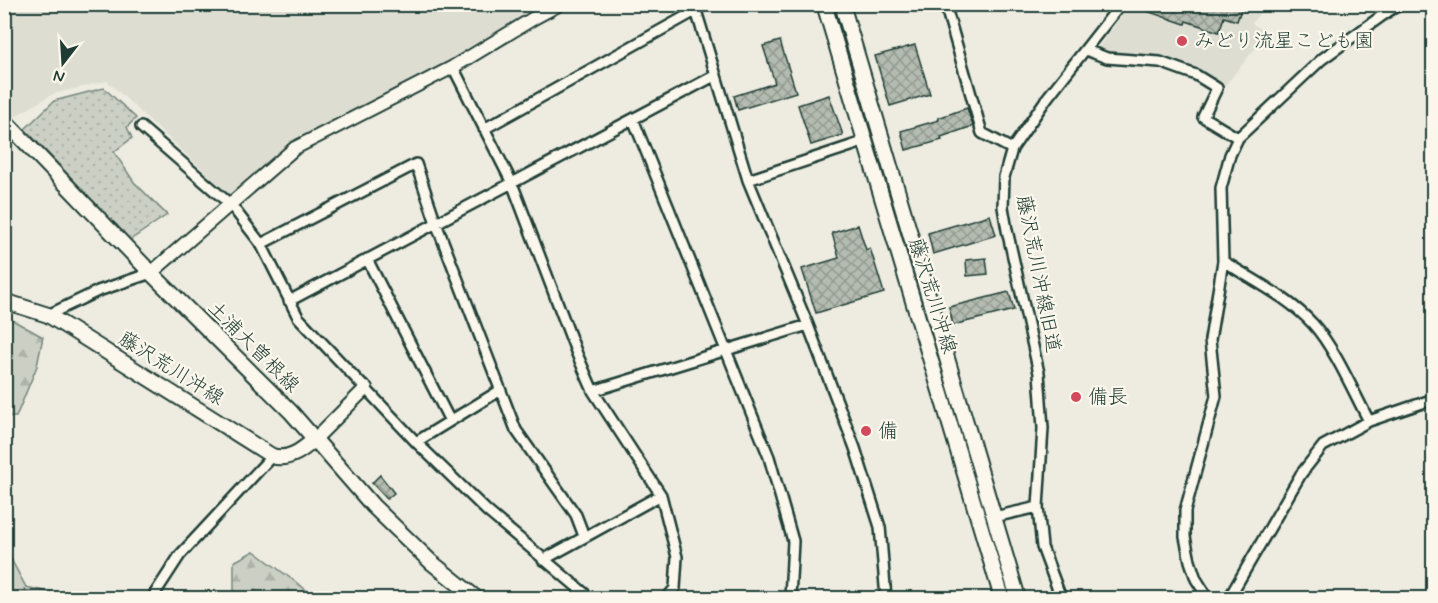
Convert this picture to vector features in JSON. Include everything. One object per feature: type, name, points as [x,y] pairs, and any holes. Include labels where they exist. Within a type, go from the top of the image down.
[{"type":"main road","name":"藤沢荒川沖線","points":[[824,4],[1002,598]]},
{"type":"main road","name":"藤沢荒川沖線","points":[[842,4],[1018,598]]},
{"type":"main road","name":"土浦大曽根線","points":[[4,120],[151,273],[291,412],[394,527],[431,562],[476,598]]},
{"type":"main road","name":"藤沢荒川沖線","points":[[4,301],[48,315],[272,456]]},
{"type":"main road","points":[[272,456],[293,455],[314,440]]},
{"type":"street","points":[[48,315],[98,291],[151,273],[295,148],[453,67],[560,4]]},
{"type":"street","points":[[945,4],[982,133],[1012,149]]},
{"type":"street","name":"藤沢荒川沖線旧道","points":[[1061,598],[1042,548],[1038,507],[1043,428],[1039,372],[1003,207],[1004,177],[1012,149],[1047,98],[1120,4]]},
{"type":"street","points":[[1208,598],[1196,579],[1190,561],[1185,537],[1185,511],[1216,396],[1210,340],[1223,261],[1221,188],[1230,155],[1238,138],[1322,59],[1390,10],[1402,4]]},
{"type":"street","points":[[484,129],[695,7],[748,180],[808,325],[855,448],[880,527],[886,598]]},
{"type":"street","points":[[1086,50],[1107,58],[1160,62],[1196,75],[1217,88],[1203,117],[1238,138]]},
{"type":"street","points":[[453,67],[512,183],[593,391],[661,495],[677,557],[675,588],[667,598]]},
{"type":"street","points":[[289,301],[717,75]]},
{"type":"street","points":[[633,119],[769,457],[793,542],[790,598]]},
{"type":"street","points":[[141,127],[231,205],[261,244],[298,317],[416,442],[487,511],[590,598]]},
{"type":"street","points":[[748,180],[866,141]]},
{"type":"street","points":[[261,244],[416,164],[436,223],[516,430],[576,515],[584,536]]},
{"type":"street","points":[[367,259],[450,421]]},
{"type":"street","points":[[1223,261],[1246,276],[1259,281],[1315,326],[1328,345],[1368,421]]},
{"type":"street","points":[[593,391],[808,325]]},
{"type":"street","points":[[314,440],[366,388]]},
{"type":"street","points":[[416,442],[500,391]]},
{"type":"street","points":[[1229,598],[1284,503],[1323,446],[1368,421],[1434,399]]},
{"type":"street","points":[[152,598],[180,555],[272,456]]},
{"type":"street","points":[[543,560],[661,495]]},
{"type":"street","points":[[994,517],[1038,507]]},
{"type":"shaded area","name":"みどり流星こども園","points":[[1254,4],[1263,9],[1252,23],[1267,34],[1224,87],[1196,68],[1167,60],[1112,55],[1097,49],[1130,5]]},
{"type":"shaded area","points":[[5,5],[547,5],[451,62],[296,141],[234,194],[229,194],[107,81],[53,94],[14,117],[5,107]]},
{"type":"green space","points":[[104,88],[136,118],[127,127],[132,138],[114,152],[134,182],[167,215],[130,240],[25,129],[54,101]]},
{"type":"green space","points":[[5,316],[43,337],[37,366],[16,417],[5,417]]},
{"type":"green space","points":[[4,546],[26,587],[72,597],[108,594],[114,598],[5,598]]},
{"type":"green space","points":[[254,551],[317,598],[234,598],[234,562]]},
{"type":"building","points":[[1132,4],[1243,4],[1237,21],[1224,17],[1219,32],[1186,21],[1185,24],[1132,6]]},
{"type":"building","points":[[780,41],[796,92],[738,110],[734,96],[775,83],[763,46]]},
{"type":"building","points":[[915,45],[930,94],[890,106],[875,56]]},
{"type":"building","points":[[829,95],[843,135],[811,145],[798,105]]},
{"type":"building","points":[[967,108],[973,126],[941,137],[942,140],[906,150],[901,131],[939,120],[938,118]]},
{"type":"building","points":[[990,215],[996,235],[933,254],[928,233]]},
{"type":"building","points":[[858,225],[866,250],[870,248],[884,293],[816,313],[802,269],[839,258],[832,233]]},
{"type":"building","points":[[986,258],[988,274],[967,276],[966,260]]},
{"type":"building","points":[[1009,292],[1014,310],[953,325],[949,307]]},
{"type":"building","points":[[380,475],[394,493],[387,499],[372,483]]},
{"type":"place","name":"みどり流星こども園","points":[[1182,41]]},
{"type":"place","name":"備長","points":[[1076,397]]},
{"type":"place","name":"備","points":[[866,431]]}]
